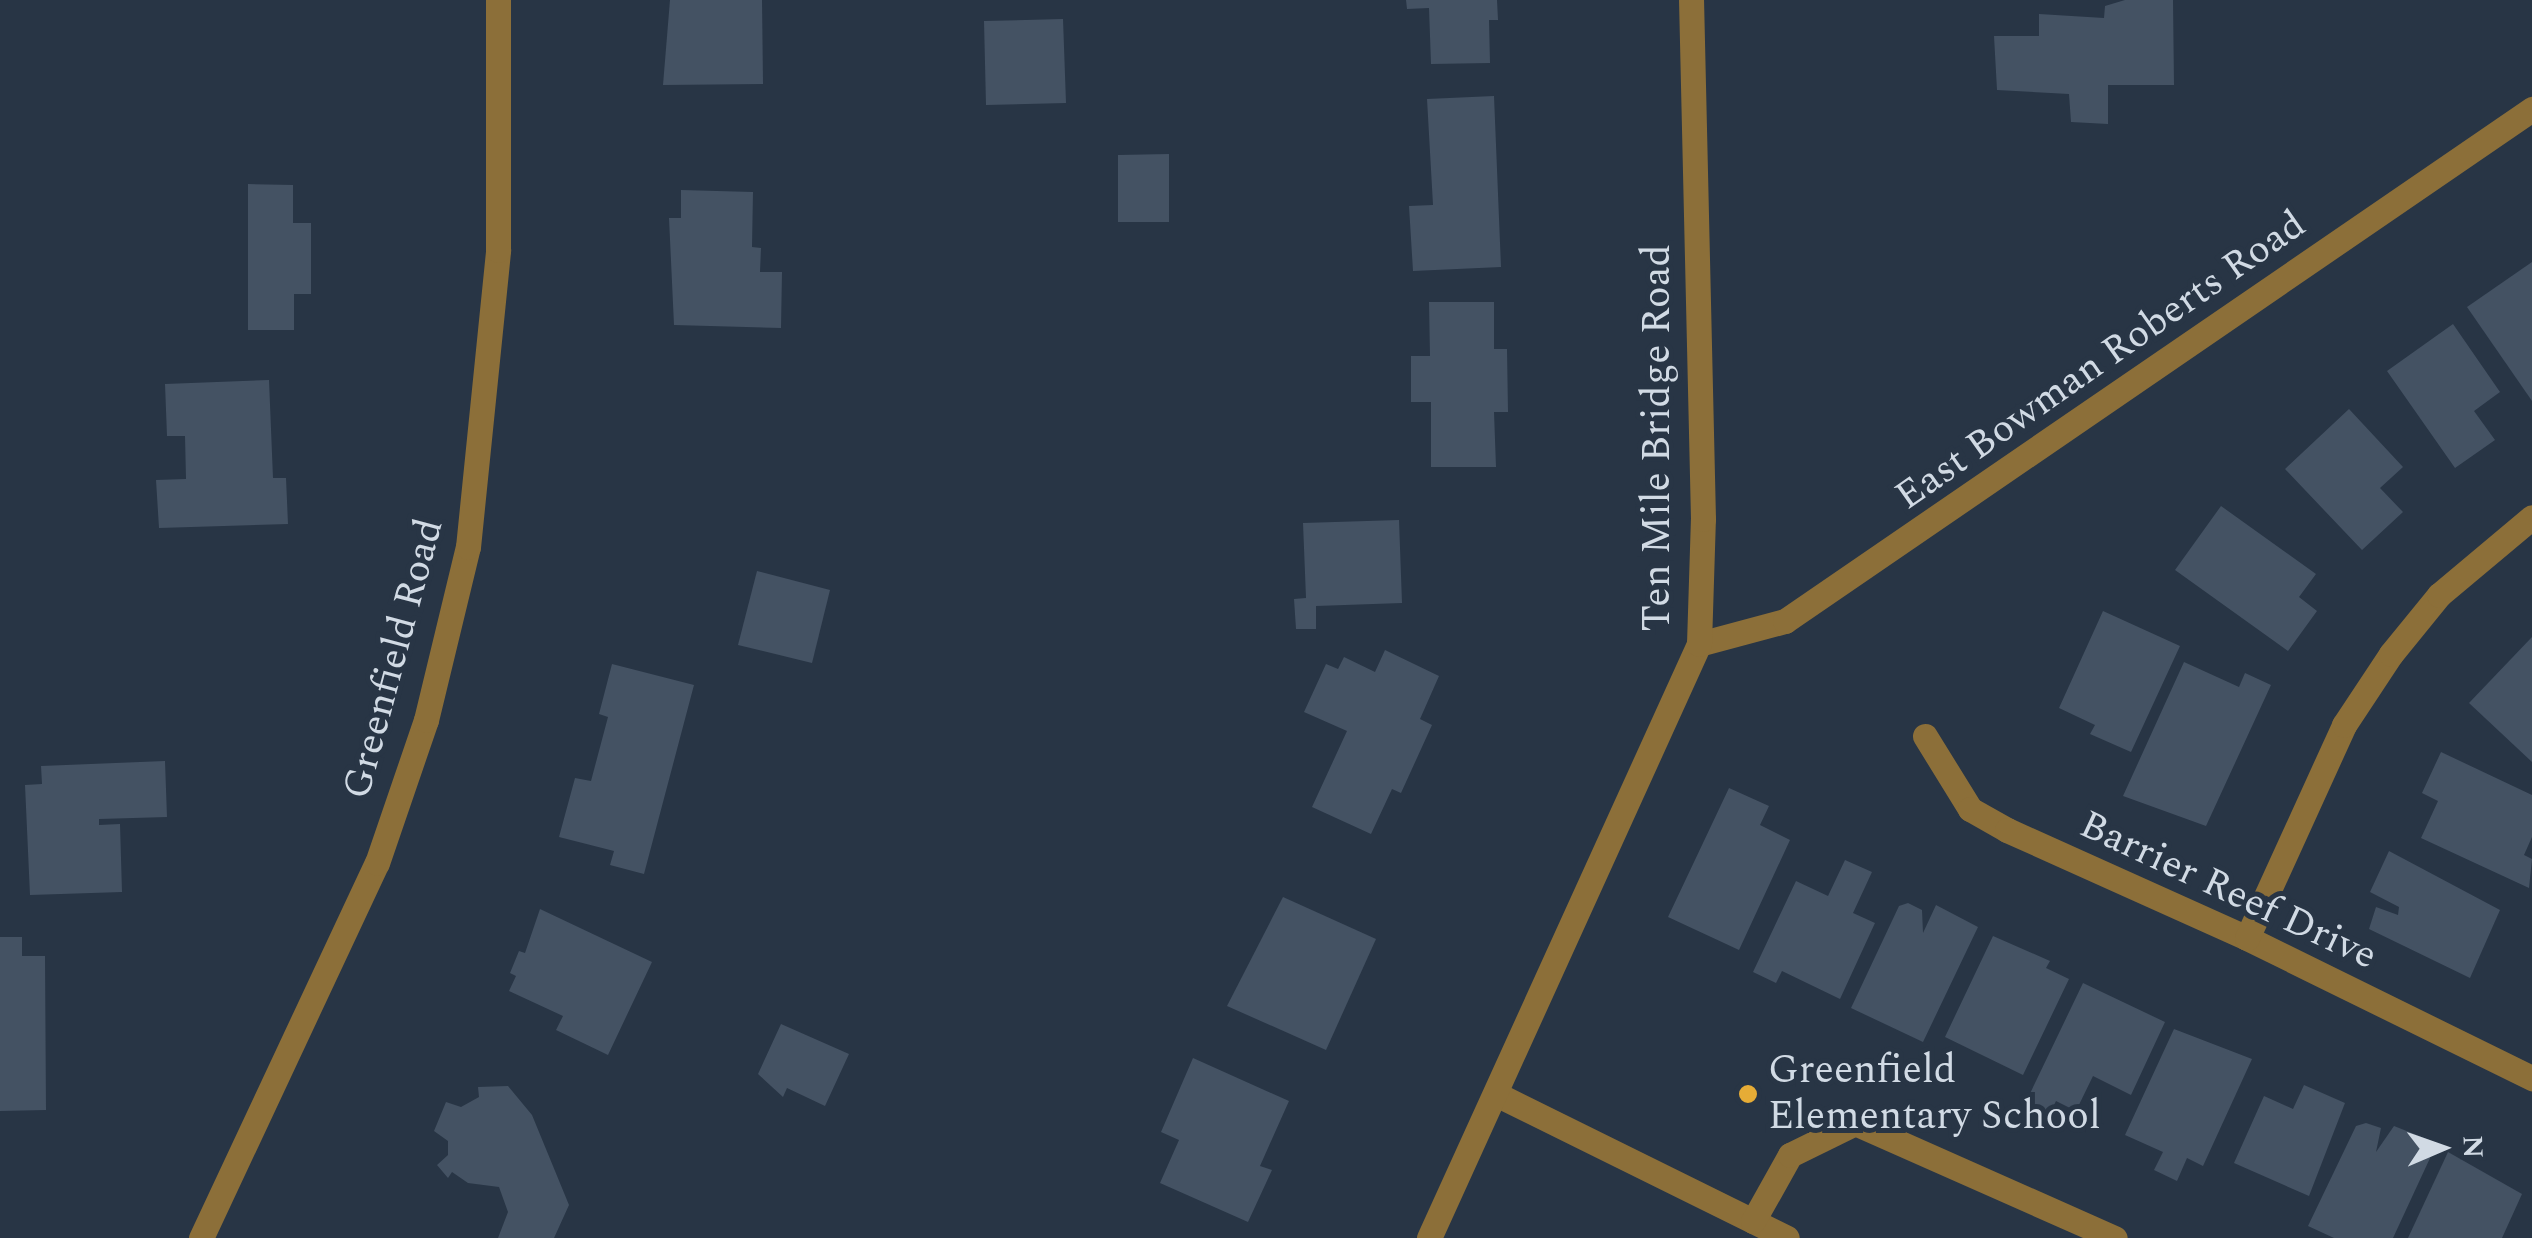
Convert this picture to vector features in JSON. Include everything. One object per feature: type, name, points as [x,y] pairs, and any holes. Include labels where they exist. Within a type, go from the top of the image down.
[{"type":"street","name":"Greenfield Road","points":[[202,1238],[377,863],[426,720],[468,546],[498,250],[498,0]]},
{"type":"street","name":"Ten Mile Bridge Road","points":[[1429,1238],[1498,1095],[1699,644],[1703,519],[1691,0]]},
{"type":"street","name":"East Bowman Roberts Road","points":[[1699,644],[1798,613],[2532,109]]},
{"type":"street","points":[[2247,938],[2344,725],[2391,654],[2439,595],[2532,517]]},
{"type":"street","name":"Barrier Reef Drive","points":[[1924,736],[1970,808],[2532,1078]]},
{"type":"street","points":[[1498,1095],[1787,1238]]},
{"type":"street","points":[[1753,1221],[1790,1155],[1856,1123],[2115,1238]]},
{"type":"building","points":[[670,0],[762,0],[763,84],[663,85]]},
{"type":"building","points":[[1406,0],[1497,0],[1498,20],[1489,20],[1490,63],[1431,64],[1429,8],[1407,9]]},
{"type":"building","points":[[2125,0],[2173,0],[2174,85],[2108,85],[2108,124],[2071,122],[2069,94],[1997,90],[1994,36],[2039,36],[2039,14],[2104,18],[2105,6]]},
{"type":"building","points":[[1063,19],[1066,103],[986,105],[984,21]]},
{"type":"building","points":[[1494,96],[1501,267],[1413,271],[1409,206],[1433,205],[1427,99]]},
{"type":"building","points":[[1169,154],[1169,222],[1118,222],[1118,155]]},
{"type":"building","points":[[248,184],[293,185],[293,223],[311,223],[311,294],[294,294],[294,330],[248,330]]},
{"type":"building","points":[[681,190],[753,192],[752,247],[761,248],[760,272],[782,272],[781,328],[674,325],[669,218],[681,218]]},
{"type":"building","points":[[2532,262],[2532,401],[2467,307]]},
{"type":"building","points":[[1429,302],[1494,302],[1494,349],[1507,349],[1508,412],[1494,412],[1496,467],[1431,467],[1431,402],[1411,402],[1411,356],[1430,356]]},
{"type":"building","points":[[2453,324],[2500,392],[2474,411],[2495,440],[2455,468],[2387,371]]},
{"type":"building","points":[[269,380],[273,478],[286,478],[288,524],[159,528],[156,480],[186,479],[185,436],[167,436],[165,384]]},
{"type":"building","points":[[2349,409],[2403,467],[2380,488],[2403,512],[2362,550],[2285,469]]},
{"type":"building","points":[[2221,506],[2316,574],[2299,597],[2317,611],[2288,651],[2175,570]]},
{"type":"building","points":[[1399,520],[1402,603],[1316,606],[1316,629],[1296,629],[1294,599],[1306,598],[1303,523]]},
{"type":"building","points":[[757,571],[830,590],[812,663],[738,645]]},
{"type":"building","points":[[2103,611],[2180,646],[2131,752],[2090,734],[2095,725],[2059,708]]},
{"type":"building","points":[[2532,637],[2532,762],[2469,703]]},
{"type":"building","points":[[1385,650],[1439,676],[1420,719],[1432,725],[1401,793],[1392,789],[1371,834],[1312,807],[1347,731],[1304,712],[1326,664],[1338,669],[1344,657],[1375,672]]},
{"type":"building","points":[[2184,662],[2239,687],[2245,673],[2271,685],[2206,826],[2123,796]]},
{"type":"building","points":[[612,664],[694,685],[644,874],[610,865],[614,851],[559,837],[575,778],[591,781],[608,717],[599,714]]},
{"type":"building","points":[[2441,752],[2532,795],[2532,837],[2524,855],[2532,859],[2529,888],[2421,838],[2438,801],[2422,793]]},
{"type":"building","points":[[165,761],[167,817],[99,819],[99,825],[120,824],[122,892],[30,895],[25,785],[42,784],[41,766]]},
{"type":"building","points":[[1729,788],[1769,806],[1760,825],[1790,840],[1739,950],[1668,917]]},
{"type":"building","points":[[2389,851],[2500,910],[2470,978],[2369,929],[2376,907],[2398,915],[2399,907],[2370,892]]},
{"type":"building","points":[[1845,860],[1872,872],[1853,913],[1875,923],[1840,999],[1782,971],[1776,983],[1753,972],[1796,881],[1828,896]]},
{"type":"building","points":[[1283,897],[1376,939],[1326,1050],[1227,1006]]},
{"type":"building","points":[[1908,903],[1922,910],[1923,933],[1936,905],[1978,927],[1923,1042],[1851,1008],[1899,906]]},
{"type":"building","points":[[540,909],[652,962],[608,1055],[556,1030],[563,1016],[509,991],[516,976],[510,973],[519,951],[525,953]]},
{"type":"building","points":[[1993,936],[2050,961],[2046,968],[2069,979],[2023,1075],[1945,1037]]},
{"type":"building","points":[[0,937],[22,937],[22,956],[45,956],[46,1110],[0,1111]]},
{"type":"building","points":[[2083,983],[2165,1022],[2131,1095],[2093,1076],[2076,1111],[2056,1101],[2048,1117],[2024,1106]]},
{"type":"building","points":[[781,1024],[849,1054],[825,1106],[787,1088],[783,1097],[758,1074]]},
{"type":"building","points":[[2174,1029],[2252,1059],[2203,1166],[2187,1158],[2177,1181],[2154,1170],[2163,1152],[2125,1135]]},
{"type":"building","points":[[1193,1058],[1289,1101],[1260,1166],[1272,1170],[1248,1222],[1160,1183],[1179,1140],[1161,1132]]},
{"type":"building","points":[[2304,1085],[2345,1103],[2309,1196],[2234,1163],[2264,1096],[2293,1109]]},
{"type":"building","points":[[508,1086],[532,1115],[569,1205],[554,1238],[498,1238],[508,1212],[499,1187],[468,1183],[452,1172],[448,1178],[437,1165],[448,1155],[448,1141],[434,1131],[446,1102],[461,1107],[479,1097],[478,1087]]},
{"type":"building","points":[[2366,1123],[2381,1128],[2376,1152],[2394,1126],[2437,1143],[2393,1238],[2334,1238],[2308,1226],[2356,1126]]},
{"type":"building","points":[[2448,1152],[2522,1194],[2502,1238],[2408,1238]]},
{"type":"place","name":"Greenfield Elementary School","points":[[1748,1094]]}]
